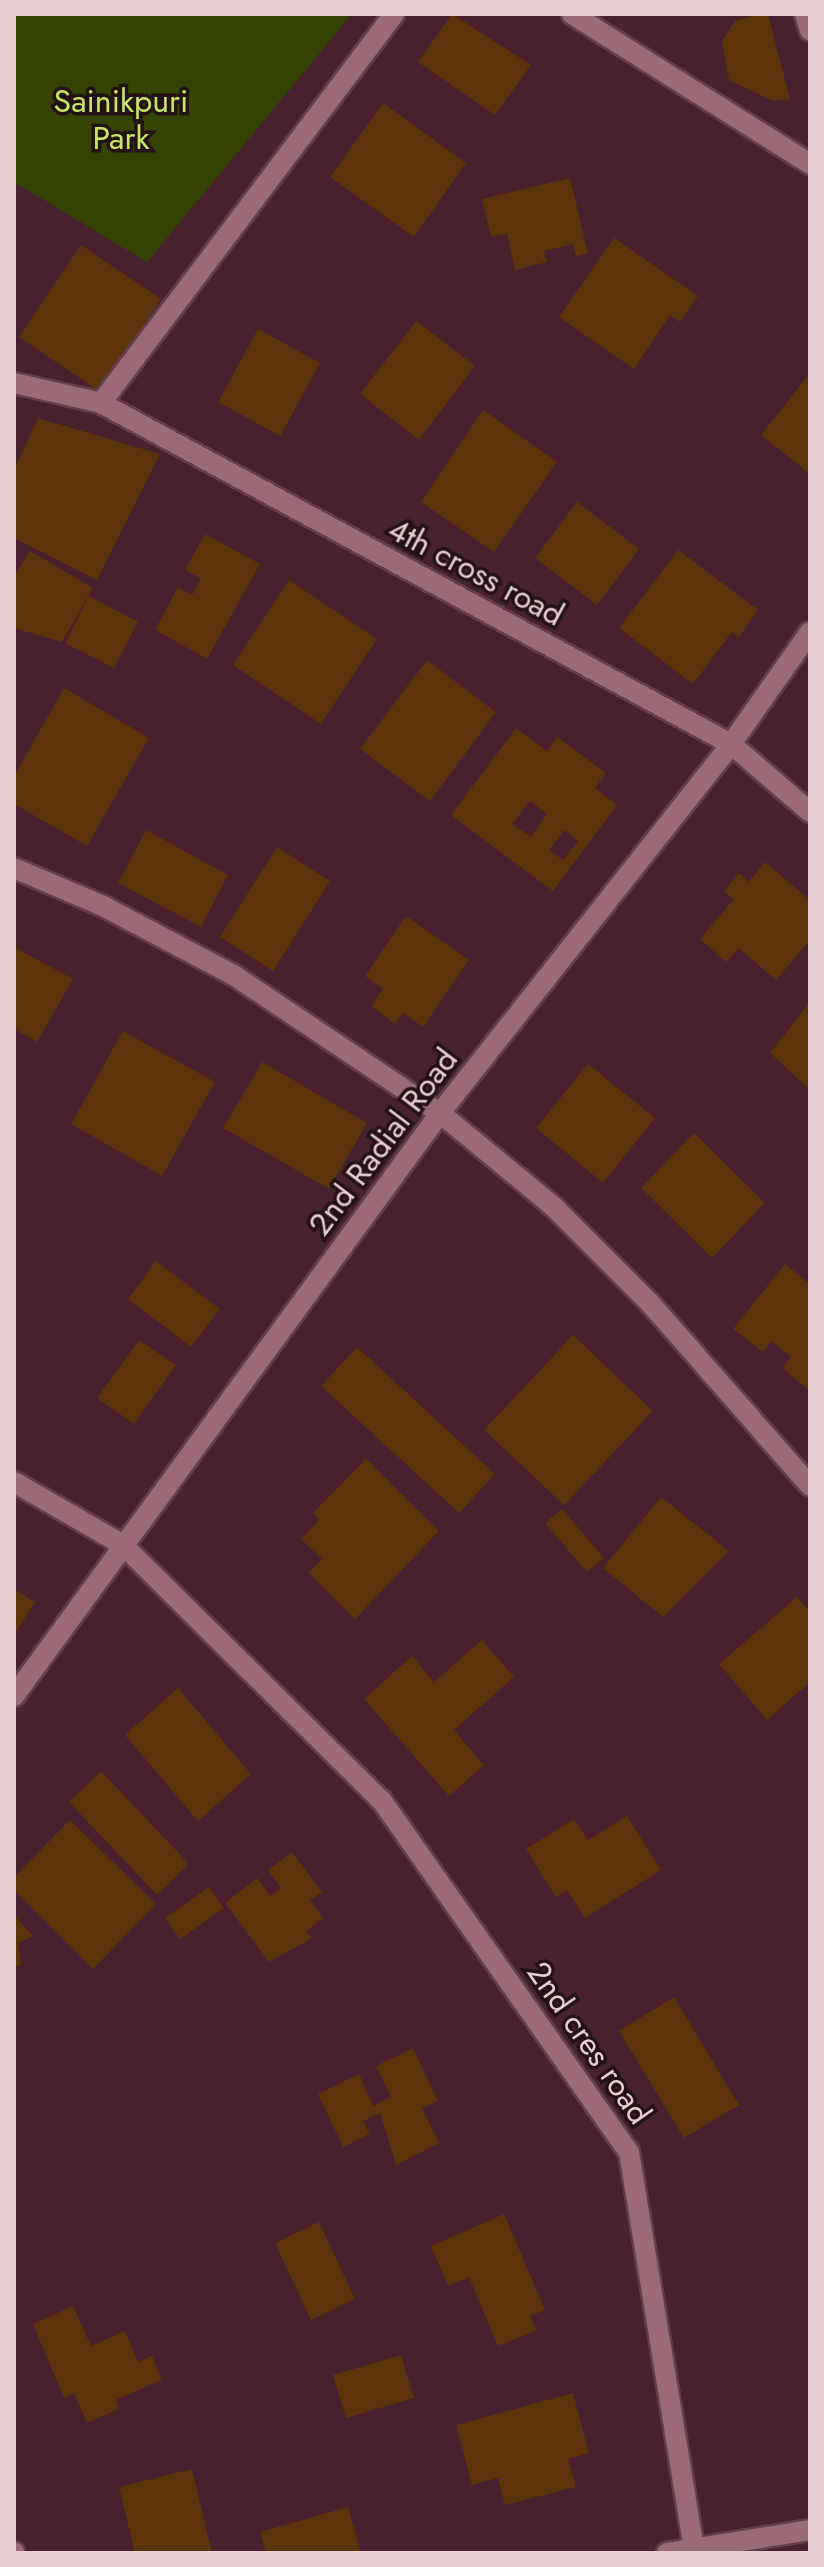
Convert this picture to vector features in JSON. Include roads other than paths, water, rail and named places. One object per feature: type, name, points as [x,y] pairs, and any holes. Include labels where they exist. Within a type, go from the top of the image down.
[{"type":"street","points":[[101,403],[394,14]]},
{"type":"street","points":[[572,14],[810,164]]},
{"type":"street","points":[[805,14],[810,30]]},
{"type":"street","name":"4th cross road","points":[[14,383],[101,403],[731,744],[810,812]]},
{"type":"street","name":"2nd Radial Road","points":[[14,1696],[440,1113],[731,744],[810,632]]},
{"type":"street","points":[[14,868],[103,906],[235,976],[440,1113],[554,1207],[650,1303],[810,1486]]},
{"type":"street","name":"2nd cres road","points":[[14,1482],[123,1545],[382,1801],[629,2152],[695,2550]]},
{"type":"street","points":[[667,2553],[810,2530]]},
{"type":"park label","name":"Sainikpuri Park","points":[[121,120]]}]
